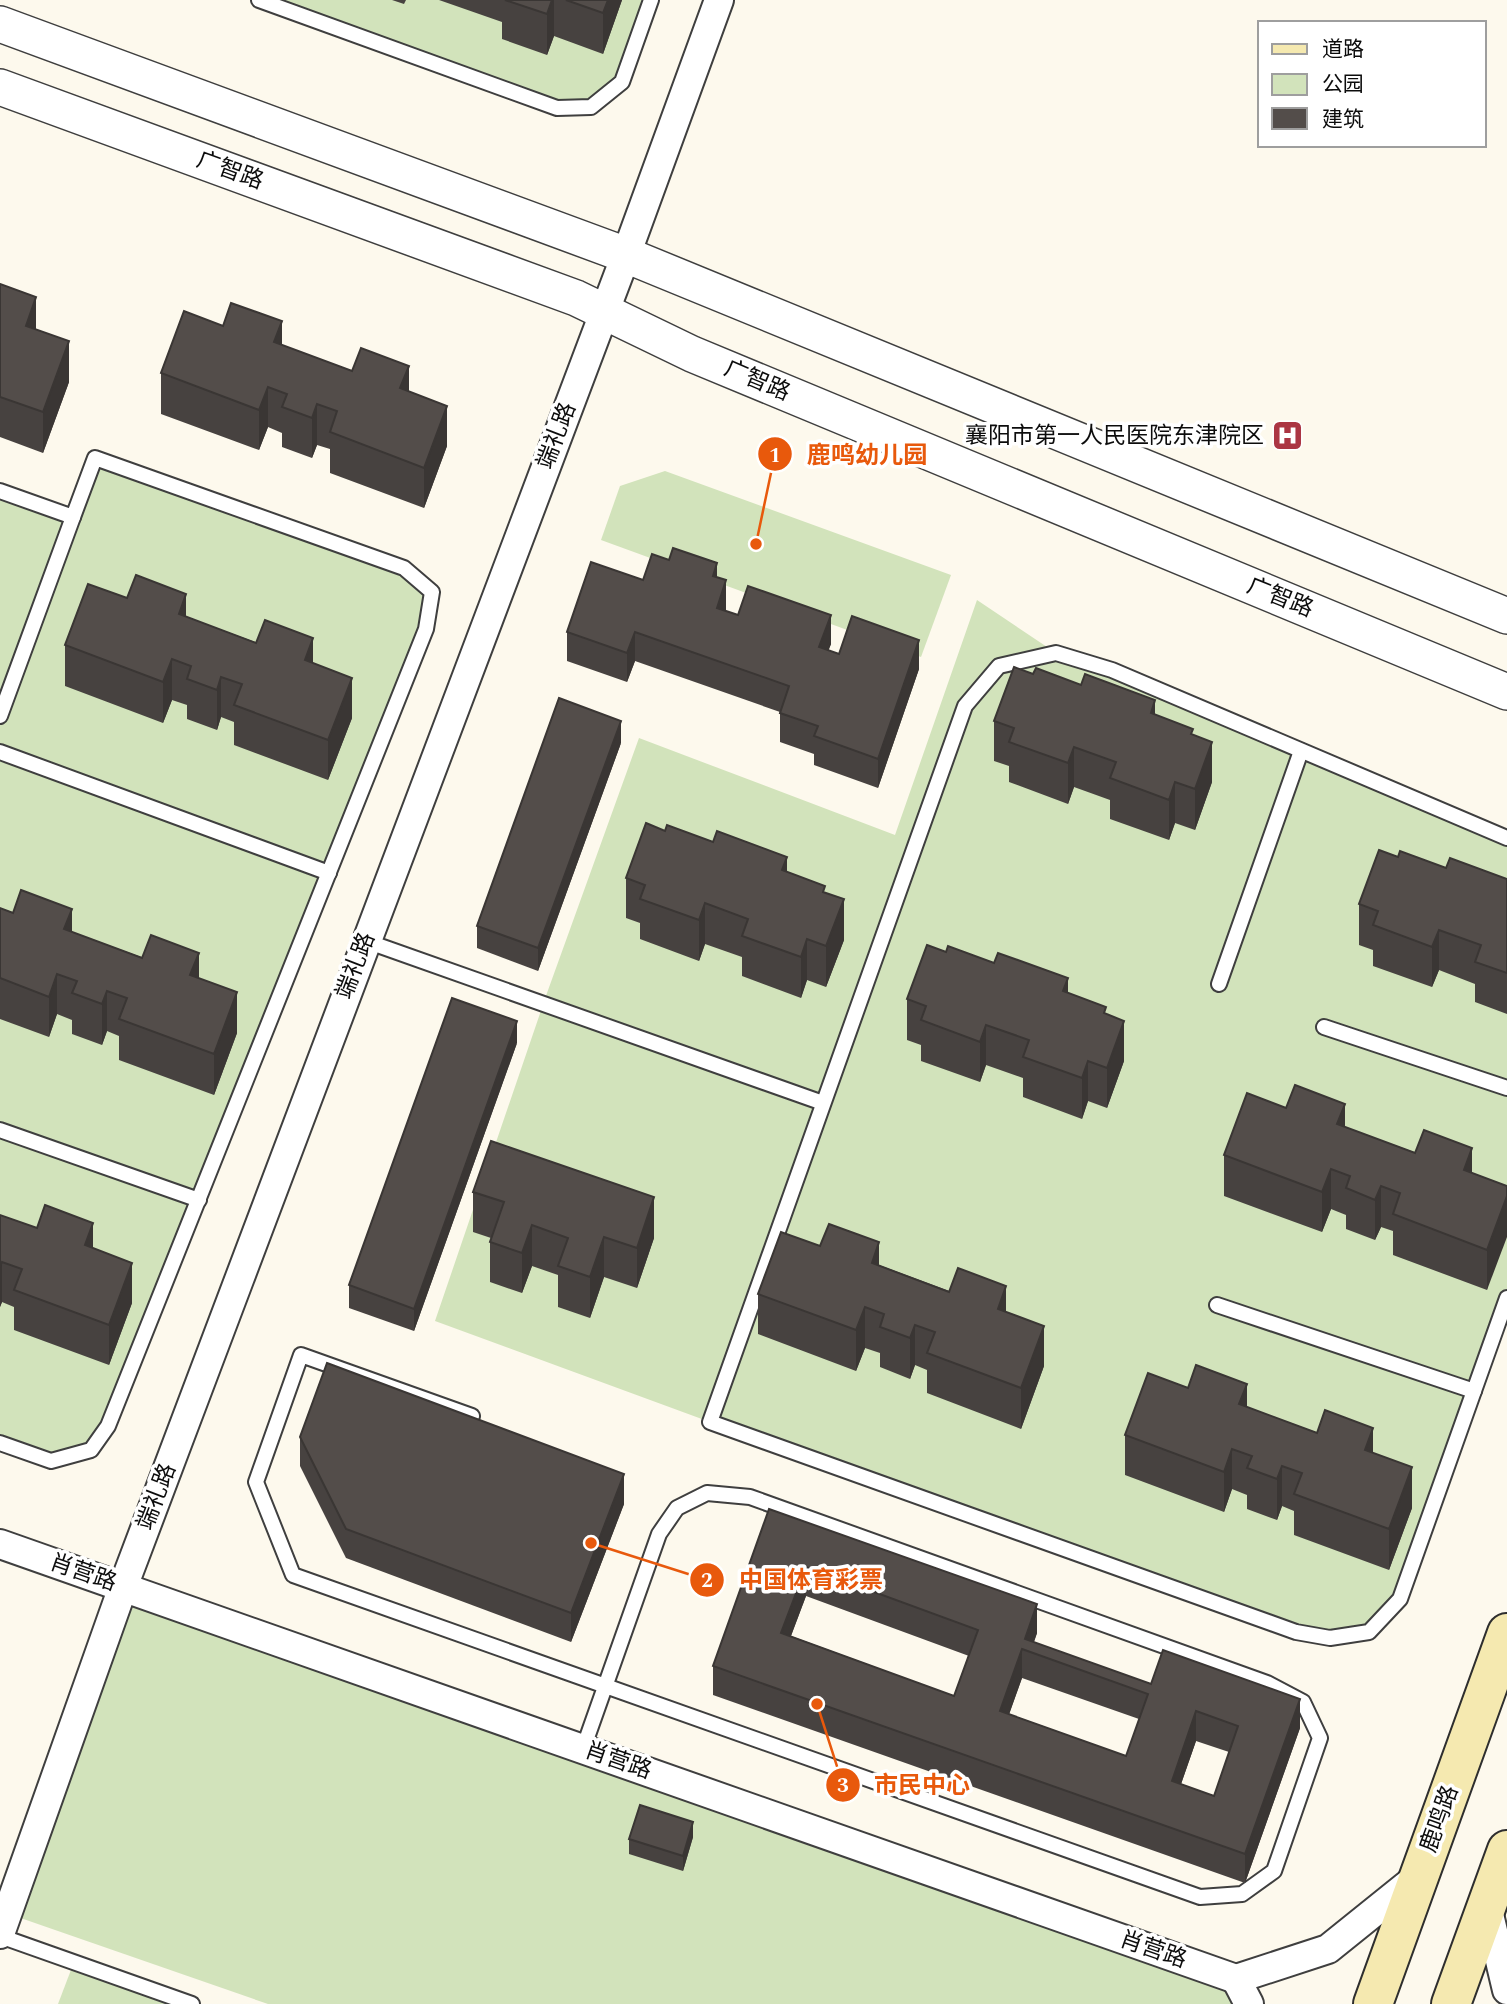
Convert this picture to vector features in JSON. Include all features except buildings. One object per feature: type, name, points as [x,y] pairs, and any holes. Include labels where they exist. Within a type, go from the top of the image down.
[{"type":"main road","name":"鹿鸣路","points":[[1373,2004],[1507,1633]]},
{"type":"main road","points":[[1451,2004],[1507,1850]]},
{"type":"street","name":"端礼路","points":[[0,1935],[122,1587],[626,255],[719,0]]},
{"type":"street","points":[[0,24],[626,255],[1507,616]]},
{"type":"street","name":"广智路","points":[[0,87],[576,298],[704,359],[1507,692]]},
{"type":"street","name":"肖营路","points":[[0,1544],[1236,1979]]},
{"type":"street","points":[[1249,2004],[1236,1979],[1328,1949],[1420,1875]]},
{"type":"street","points":[[1487,1906],[1507,1990]]},
{"type":"lane","points":[[259,0],[557,108],[591,107],[622,82],[652,0]]},
{"type":"lane","points":[[0,716],[95,458],[404,568],[432,592],[426,629],[108,1426],[91,1450],[51,1461],[0,1443]]},
{"type":"lane","points":[[0,491],[73,517]]},
{"type":"lane","points":[[1507,838],[1112,670],[1056,653],[999,666],[965,706],[710,1422],[1296,1632],[1330,1639],[1369,1632],[1400,1599],[1507,1298]]},
{"type":"lane","points":[[1219,984],[1301,751]]},
{"type":"lane","points":[[0,752],[329,873]]},
{"type":"lane","points":[[366,940],[823,1102]]},
{"type":"lane","points":[[1324,1027],[1507,1088]]},
{"type":"lane","points":[[0,1130],[199,1200]]},
{"type":"lane","points":[[1217,1305],[1474,1391]]},
{"type":"lane","points":[[472,1416],[301,1355],[256,1482],[293,1575],[606,1686],[1200,1897],[1242,1894],[1274,1871],[1320,1738],[1303,1702],[1267,1683],[750,1497],[707,1493],[677,1508],[659,1534],[606,1686],[583,1749]]},
{"type":"lane","points":[[0,1935],[192,2004]]},
{"type":"green space","points":[[259,0],[651,0],[622,82],[591,107],[557,108]]},
{"type":"green space","points":[[95,458],[404,568],[432,592],[426,629],[91,1450],[51,1461],[0,1443],[0,491],[73,517]]},
{"type":"green space","points":[[665,471],[951,575],[921,657],[601,540],[620,486]]},
{"type":"green space","points":[[977,600],[1056,653],[1507,838],[1507,1299],[1400,1599],[1369,1632],[1330,1638],[710,1422],[435,1321],[547,993],[639,738],[895,835]]},
{"type":"green space","points":[[123,1587],[1236,1979],[1249,2004],[268,2004],[9,1914]]},
{"type":"green space","points":[[74,1962],[192,2004],[58,2004]]},
{"type":"place","name":"襄阳市第一人民医院东津院区","points":[[1287,436]]},
{"type":"place","name":"鹿鸣幼儿园","points":[[756,544]]},
{"type":"place","name":"中国体育彩票","points":[[591,1543]]},
{"type":"place","name":"市民中心","points":[[817,1704]]}]
